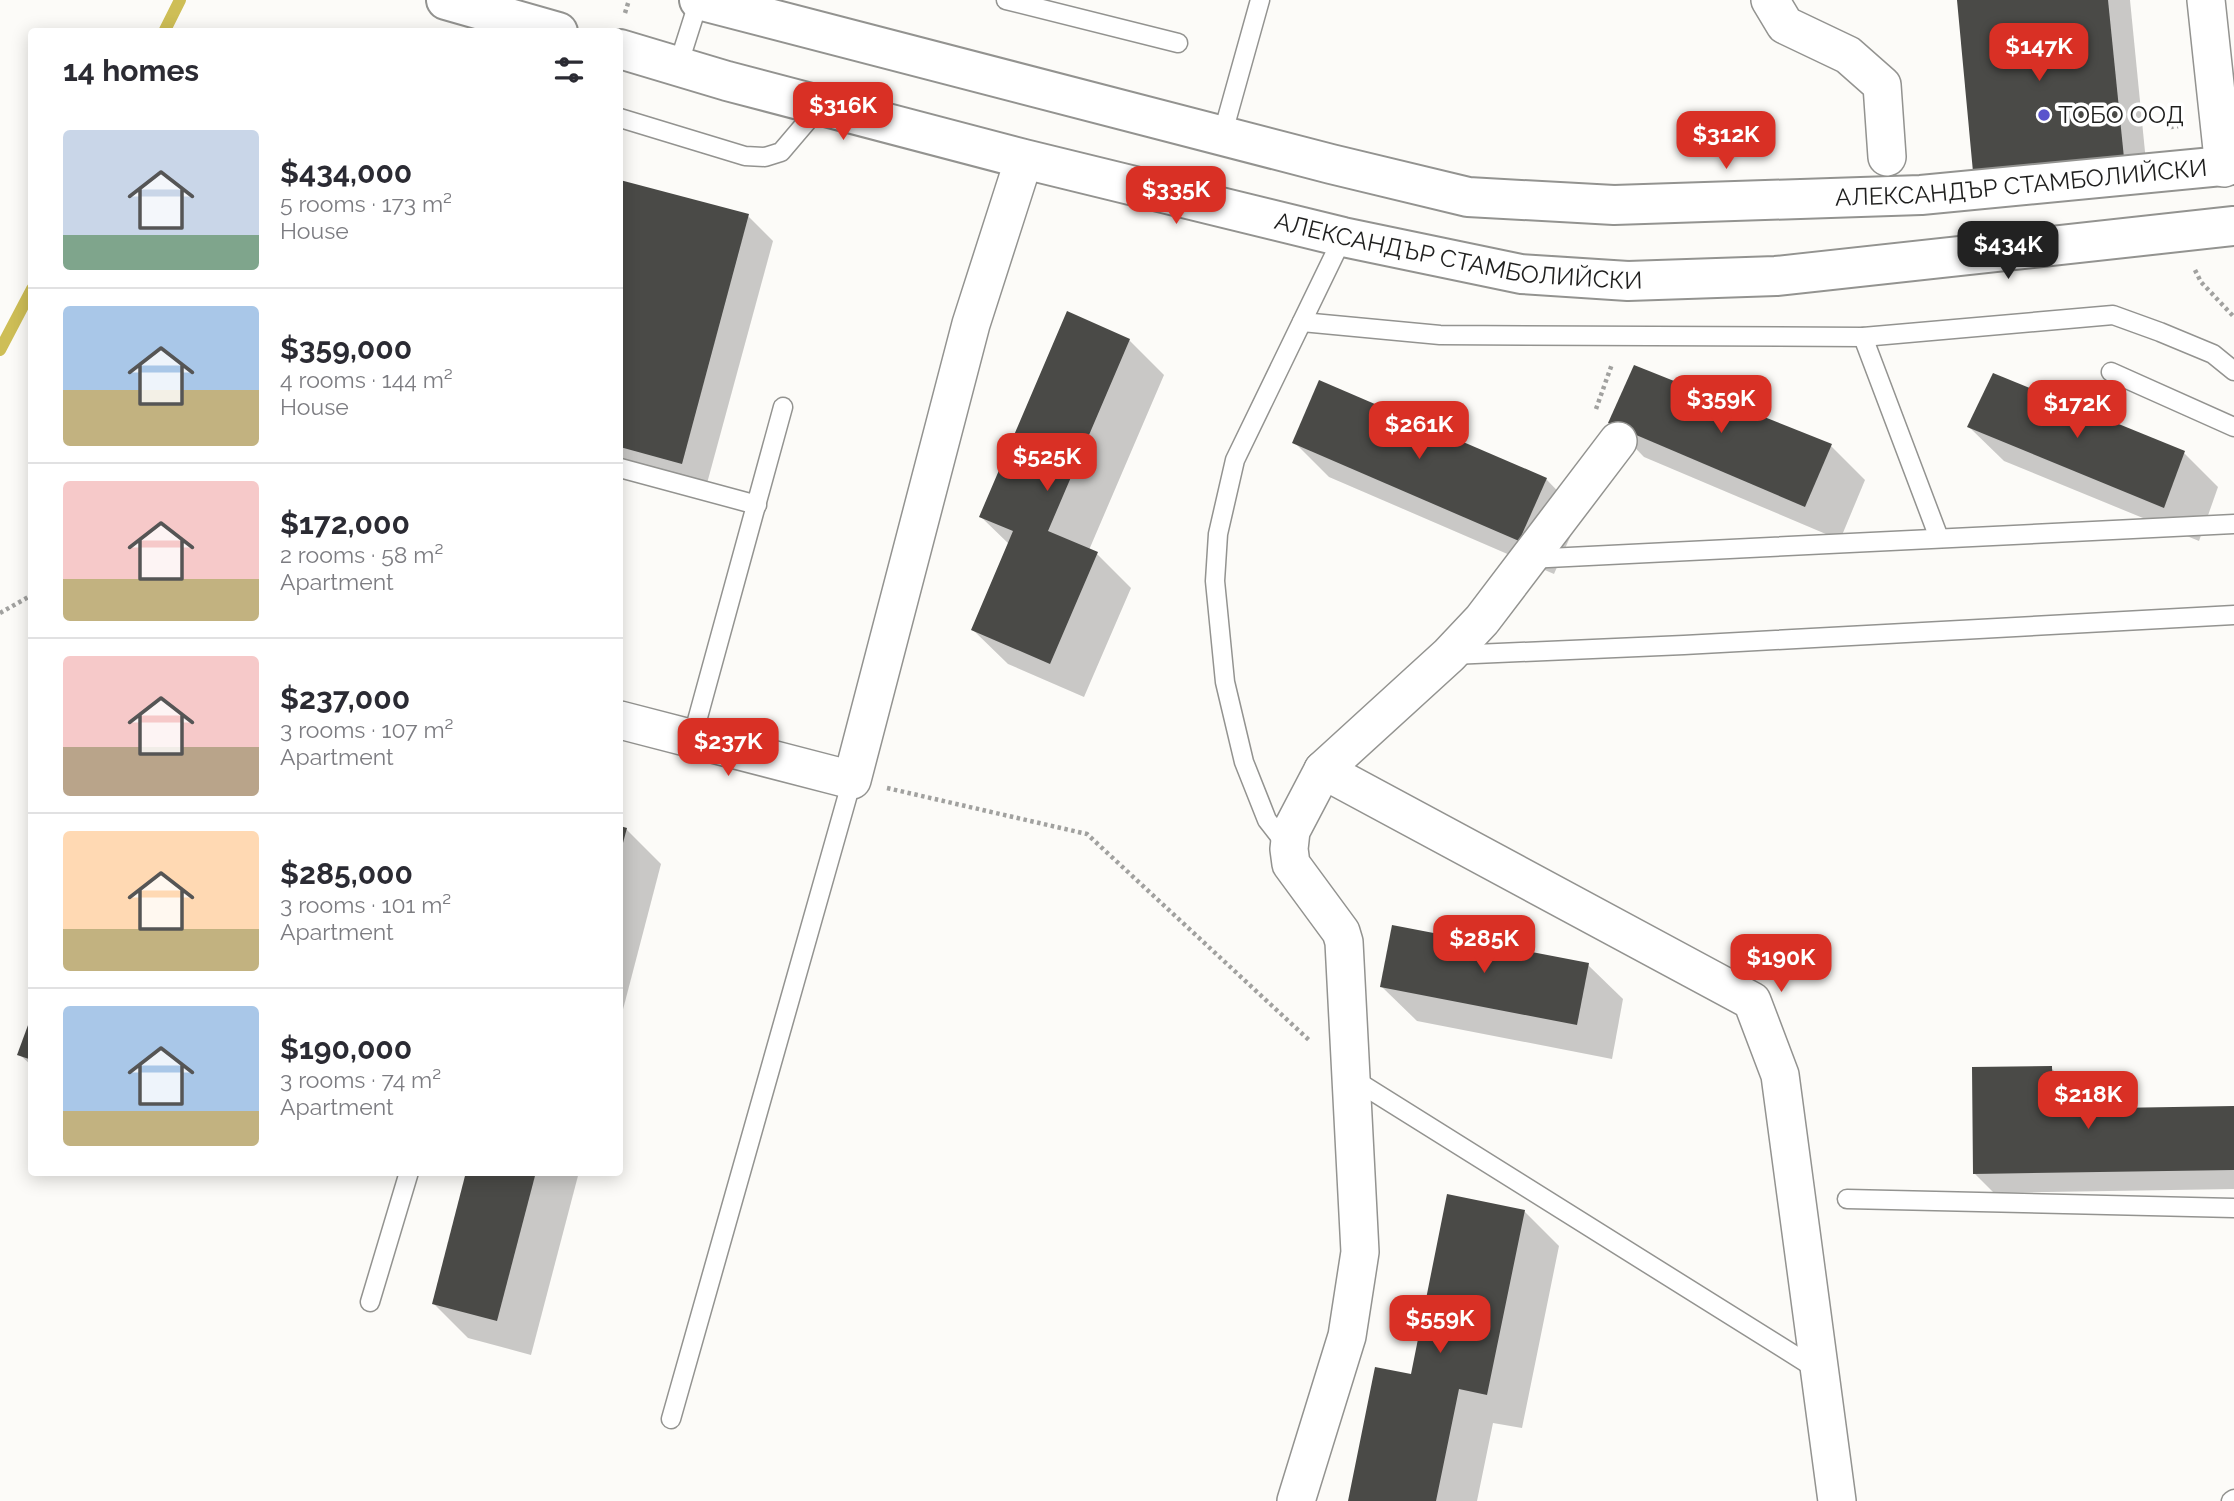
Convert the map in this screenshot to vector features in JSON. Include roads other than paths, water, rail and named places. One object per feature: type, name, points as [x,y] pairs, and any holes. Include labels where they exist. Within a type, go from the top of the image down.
[{"type":"main road","name":"АЛЕКСАНДЪР СТАМБОЛИЙСКИ","points":[[699,0],[1468,197],[1614,205],[1920,195],[2229,167]]},
{"type":"main road","points":[[471,14],[539,28]]},
{"type":"main road","name":"АЛЕКСАНДЪР СТАМБОЛИЙСКИ","points":[[623,50],[1024,159],[1343,237],[1521,274],[1628,281],[1776,276],[2234,226]]},
{"type":"street","points":[[1770,0],[1784,25],[1848,54],[1882,85],[1887,157]]},
{"type":"street","points":[[2206,0],[2229,167]]},
{"type":"street","points":[[623,721],[852,780],[971,324],[1024,159]]},
{"type":"street","points":[[1296,1501],[1347,1336],[1360,1252],[1344,942],[1342,933],[1291,864],[1291,831],[1323,770],[1449,655],[1482,620],[1618,442]]},
{"type":"street","points":[[1323,770],[1752,1001],[1780,1075],[1837,1501]]},
{"type":"lane","points":[[678,66],[699,0]]},
{"type":"lane","points":[[1006,0],[1178,43]]},
{"type":"lane","points":[[1222,136],[1260,0]]},
{"type":"lane","points":[[623,119],[745,156],[765,157],[781,152],[821,105]]},
{"type":"lane","points":[[1289,849],[1267,820],[1244,762],[1224,682],[1216,581],[1218,534],[1236,460],[1343,237]]},
{"type":"lane","points":[[1301,323],[1440,335],[1863,337],[2113,315],[2213,354],[2234,371]]},
{"type":"lane","points":[[1863,337],[1939,538]]},
{"type":"lane","points":[[2111,372],[2234,426]]},
{"type":"lane","points":[[692,739],[783,407]]},
{"type":"lane","points":[[623,469],[757,505]]},
{"type":"lane","points":[[1526,559],[2234,524]]},
{"type":"lane","points":[[1449,655],[2234,615]]},
{"type":"lane","points":[[671,1419],[852,780]]},
{"type":"lane","points":[[1350,1077],[1821,1372]]},
{"type":"lane","points":[[370,1302],[409,1176]]},
{"type":"lane","points":[[1847,1199],[2234,1208]]},
{"type":"waterway","points":[[166,28],[180,0]]},
{"type":"waterway","points":[[0,350],[28,297]]},
{"type":"place","name":"ТОБО ООД","points":[[2044,115]]}]
